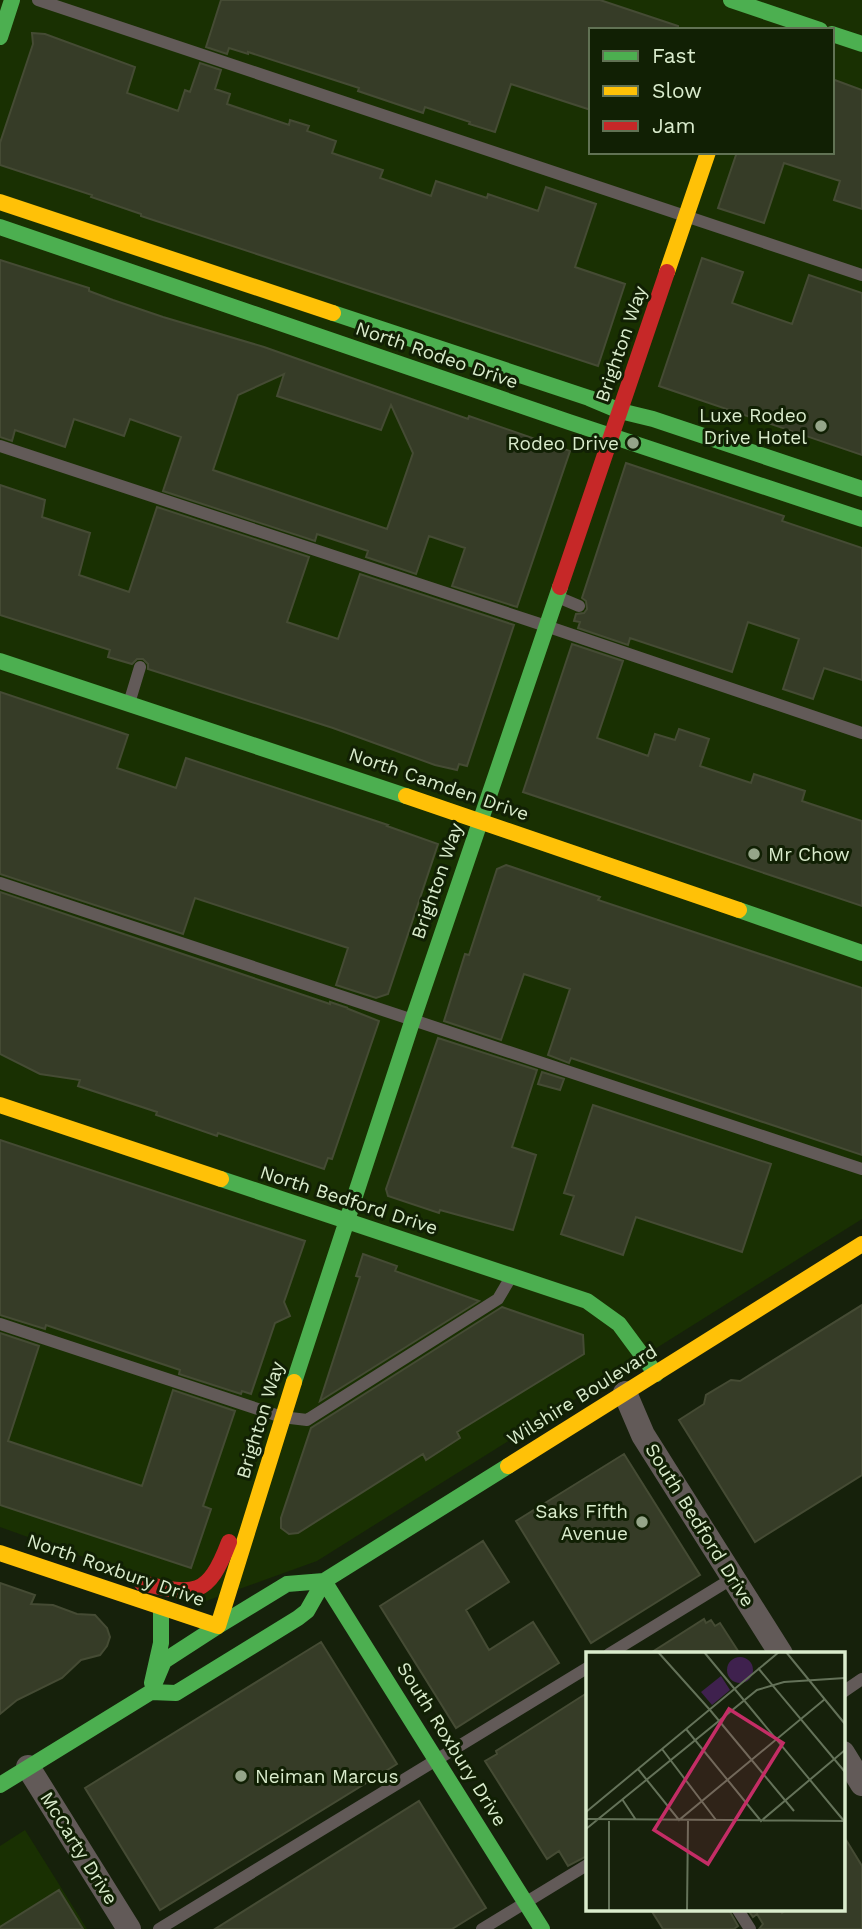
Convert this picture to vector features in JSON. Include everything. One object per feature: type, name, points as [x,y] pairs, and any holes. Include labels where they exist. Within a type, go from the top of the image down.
[{"type":"street","points":[[0,37],[12,0]]},
{"type":"street","points":[[730,0],[814,28]]},
{"type":"street","points":[[834,35],[862,44]]},
{"type":"street","name":"Brighton Way","points":[[218,1626],[281,1420],[412,1019],[707,154]]},
{"type":"street","name":"North Rodeo Drive","points":[[0,202],[577,394],[620,411],[660,421],[862,489]]},
{"type":"street","name":"North Rodeo Drive","points":[[0,228],[862,519]]},
{"type":"street","name":"North Camden Drive","points":[[0,661],[480,820],[862,953]]},
{"type":"street","name":"North Bedford Drive","points":[[0,1105],[587,1301],[609,1313],[628,1332],[656,1374]]},
{"type":"street","name":"Wilshire Boulevard","points":[[150,1692],[164,1661],[218,1626],[286,1584],[324,1581],[862,1244]]},
{"type":"street","name":"South Bedford Drive","points":[[625,1393],[643,1435],[780,1652]]},
{"type":"street","points":[[80,1580],[114,1577],[184,1593],[202,1587],[218,1571],[267,1434],[281,1420]]},
{"type":"street","name":"North Roxbury Drive","points":[[0,1553],[218,1626]]},
{"type":"street","name":"Wilshire Boulevard","points":[[0,1784],[150,1692],[176,1693],[298,1618],[307,1611],[324,1581]]},
{"type":"street","name":"South Roxbury Drive","points":[[324,1581],[542,1929]]},
{"type":"street","points":[[150,1692],[161,1643],[161,1609]]},
{"type":"street","points":[[844,1755],[862,1784]]},
{"type":"street","name":"McCarty Drive","points":[[23,1770],[129,1929]]},
{"type":"lane","points":[[38,0],[862,275]]},
{"type":"lane","points":[[0,446],[862,733]]},
{"type":"lane","points":[[557,596],[579,606]]},
{"type":"lane","points":[[128,704],[140,667]]},
{"type":"lane","points":[[0,883],[862,1169]]},
{"type":"lane","points":[[0,1324],[281,1420],[307,1420],[498,1299],[512,1275]]},
{"type":"lane","points":[[612,1652],[733,1578]]},
{"type":"lane","points":[[159,1929],[586,1669]]},
{"type":"lane","points":[[844,1691],[862,1679]]},
{"type":"lane","points":[[0,1769],[23,1770]]},
{"type":"lane","points":[[482,1929],[586,1866]]},
{"type":"lane","points":[[739,1912],[750,1929]]},
{"type":"shaded area","points":[[0,0],[862,0],[862,1219],[317,1561],[206,1601],[0,1527]]},
{"type":"shaded area","points":[[25,1830],[87,1929],[0,1929],[0,1846]]},
{"type":"building","points":[[221,0],[600,0],[678,26],[589,28],[589,109],[511,84],[495,132],[425,107],[423,113],[358,91],[359,88],[248,52],[229,48],[227,54],[206,47]]},
{"type":"building","points":[[32,33],[45,34],[135,67],[127,93],[178,111],[185,90],[190,92],[200,63],[221,70],[215,89],[230,94],[227,104],[289,125],[290,120],[309,126],[307,131],[336,141],[332,153],[383,170],[380,178],[431,196],[436,181],[487,198],[488,194],[538,211],[546,187],[596,204],[575,267],[625,284],[598,366],[141,216],[91,197],[92,195],[0,165],[0,143],[33,44]]},
{"type":"building","points":[[834,80],[862,90],[862,209],[834,200],[840,181],[784,163],[764,223],[718,208],[736,154],[834,154]]},
{"type":"building","points":[[702,258],[743,272],[732,303],[792,324],[809,275],[862,293],[862,455],[659,386]]},
{"type":"building","points":[[0,260],[89,288],[89,291],[163,317],[264,347],[468,419],[469,416],[570,451],[517,607],[452,586],[465,548],[429,536],[416,574],[366,557],[368,551],[317,534],[315,541],[163,491],[181,437],[130,419],[124,436],[74,419],[65,447],[15,430],[12,441],[0,437]],"holes":[[[284,374],[277,396],[381,430],[391,405],[413,453],[387,529],[213,470],[238,395]]]},
{"type":"building","points":[[626,463],[784,516],[782,521],[862,548],[862,680],[824,668],[813,699],[783,689],[799,639],[748,622],[732,672],[630,638],[628,645],[578,628],[580,622],[574,621],[576,614],[584,613],[587,609],[586,601],[582,598]]},
{"type":"building","points":[[0,485],[45,500],[42,517],[90,533],[79,575],[129,592],[157,507],[309,557],[287,622],[338,639],[360,574],[514,625],[467,766],[459,764],[457,770],[435,765],[333,728],[148,669],[148,664],[143,659],[137,659],[132,664],[108,657],[110,650],[0,615]]},
{"type":"building","points":[[572,644],[623,661],[597,738],[648,756],[655,734],[675,740],[679,729],[709,739],[700,766],[751,783],[754,774],[805,791],[802,801],[862,821],[862,906],[523,792]]},
{"type":"building","points":[[0,692],[128,735],[117,768],[176,788],[186,758],[438,844],[388,994],[376,998],[336,985],[348,948],[195,898],[183,934],[0,874]]},
{"type":"building","points":[[506,865],[600,897],[598,900],[862,988],[862,1155],[571,1058],[569,1063],[548,1055],[570,989],[524,974],[501,1040],[444,1021],[465,954],[469,955],[497,869]]},
{"type":"building","points":[[0,892],[348,1008],[379,1021],[332,1159],[328,1158],[324,1169],[156,1115],[157,1112],[78,1086],[80,1080],[40,1074],[0,1054]]},
{"type":"building","points":[[438,1038],[537,1070],[512,1147],[536,1155],[513,1230],[440,1210],[439,1213],[388,1196],[386,1189]]},
{"type":"building","points":[[542,1072],[564,1079],[560,1090],[538,1084]]},
{"type":"building","points":[[593,1105],[771,1164],[742,1252],[636,1217],[623,1255],[561,1234],[574,1196],[564,1193]]},
{"type":"building","points":[[0,1140],[305,1241],[284,1302],[290,1316],[275,1323],[251,1394],[242,1391],[241,1394],[179,1374],[180,1370],[46,1325],[45,1329],[0,1315]]},
{"type":"building","points":[[363,1254],[397,1266],[395,1271],[479,1301],[320,1401],[360,1277],[356,1276]]},
{"type":"building","points":[[862,1305],[862,1475],[755,1542],[679,1420],[704,1404],[706,1395],[731,1380],[740,1381]]},
{"type":"building","points":[[502,1307],[583,1335],[584,1354],[457,1432],[460,1438],[426,1460],[423,1454],[298,1533],[289,1534],[281,1528],[281,1518],[311,1428]]},
{"type":"building","points":[[0,1333],[39,1346],[8,1441],[142,1486],[173,1390],[235,1411],[203,1506],[211,1509],[191,1568],[0,1505]]},
{"type":"building","points":[[624,1454],[700,1575],[591,1643],[516,1521]]},
{"type":"building","points":[[483,1541],[509,1582],[466,1610],[489,1650],[533,1622],[559,1663],[456,1728],[380,1606]]},
{"type":"building","points":[[0,1583],[35,1595],[31,1604],[53,1605],[77,1614],[95,1615],[107,1628],[110,1637],[100,1655],[81,1660],[62,1678],[17,1700],[0,1714]]},
{"type":"building","points":[[704,1619],[706,1623],[711,1620],[715,1626],[720,1623],[739,1652],[652,1652]]},
{"type":"building","name":"Neiman Marcus","points":[[321,1642],[397,1764],[160,1910],[85,1788]]},
{"type":"building","points":[[586,1694],[586,1857],[568,1866],[559,1851],[547,1859],[485,1761],[497,1754],[496,1751]]},
{"type":"building","points":[[419,1801],[486,1908],[452,1929],[215,1929]]},
{"type":"building","points":[[844,1837],[862,1866],[862,1929],[759,1929],[763,1924],[757,1914],[753,1917],[749,1912],[844,1912]]},
{"type":"building","points":[[59,1890],[83,1929],[0,1929],[0,1927]]},
{"type":"building","points":[[652,1912],[730,1912],[738,1926],[734,1929],[663,1929]]},
{"type":"traffic: fast","points":[[0,37],[12,0]]},
{"type":"traffic: fast","points":[[731,0],[814,28]]},
{"type":"traffic: fast","points":[[834,35],[862,44]]},
{"type":"traffic: fast","points":[[0,227],[569,422],[862,519]]},
{"type":"traffic: fast","points":[[333,313],[589,398],[620,411],[653,419],[862,489]]},
{"type":"traffic: fast","points":[[294,1382],[413,1019],[560,587]]},
{"type":"traffic: fast","points":[[0,661],[406,796]]},
{"type":"traffic: fast","points":[[739,910],[862,953]]},
{"type":"traffic: fast","points":[[221,1179],[587,1301],[619,1324],[656,1374]]},
{"type":"traffic: fast","points":[[0,1785],[151,1692],[176,1693],[298,1618],[307,1611],[324,1581],[508,1466]]},
{"type":"traffic: fast","points":[[324,1581],[542,1929]]},
{"type":"traffic: fast","points":[[151,1692],[164,1661],[218,1626],[287,1584],[324,1581]]},
{"type":"traffic: fast","points":[[152,1683],[161,1643],[161,1609]]},
{"type":"traffic: slow","points":[[667,272],[707,154]]},
{"type":"traffic: slow","points":[[0,202],[333,313]]},
{"type":"traffic: slow","points":[[406,796],[739,910]]},
{"type":"traffic: slow","points":[[0,1105],[221,1179]]},
{"type":"traffic: slow","points":[[508,1466],[862,1244]]},
{"type":"traffic: slow","points":[[0,1553],[218,1626],[294,1382]]},
{"type":"traffic: jam","points":[[560,587],[667,272]]},
{"type":"traffic: jam","points":[[142,1583],[175,1590],[198,1588],[214,1573],[229,1542]]},
{"type":"place","name":"Luxe Rodeo Drive Hotel","points":[[821,426]]},
{"type":"place","name":"Rodeo Drive","points":[[633,443]]},
{"type":"place","name":"Mr Chow","points":[[754,854]]},
{"type":"place","name":"Saks Fifth Avenue","points":[[642,1522]]},
{"type":"place","name":"Neiman Marcus","points":[[241,1776]]}]
